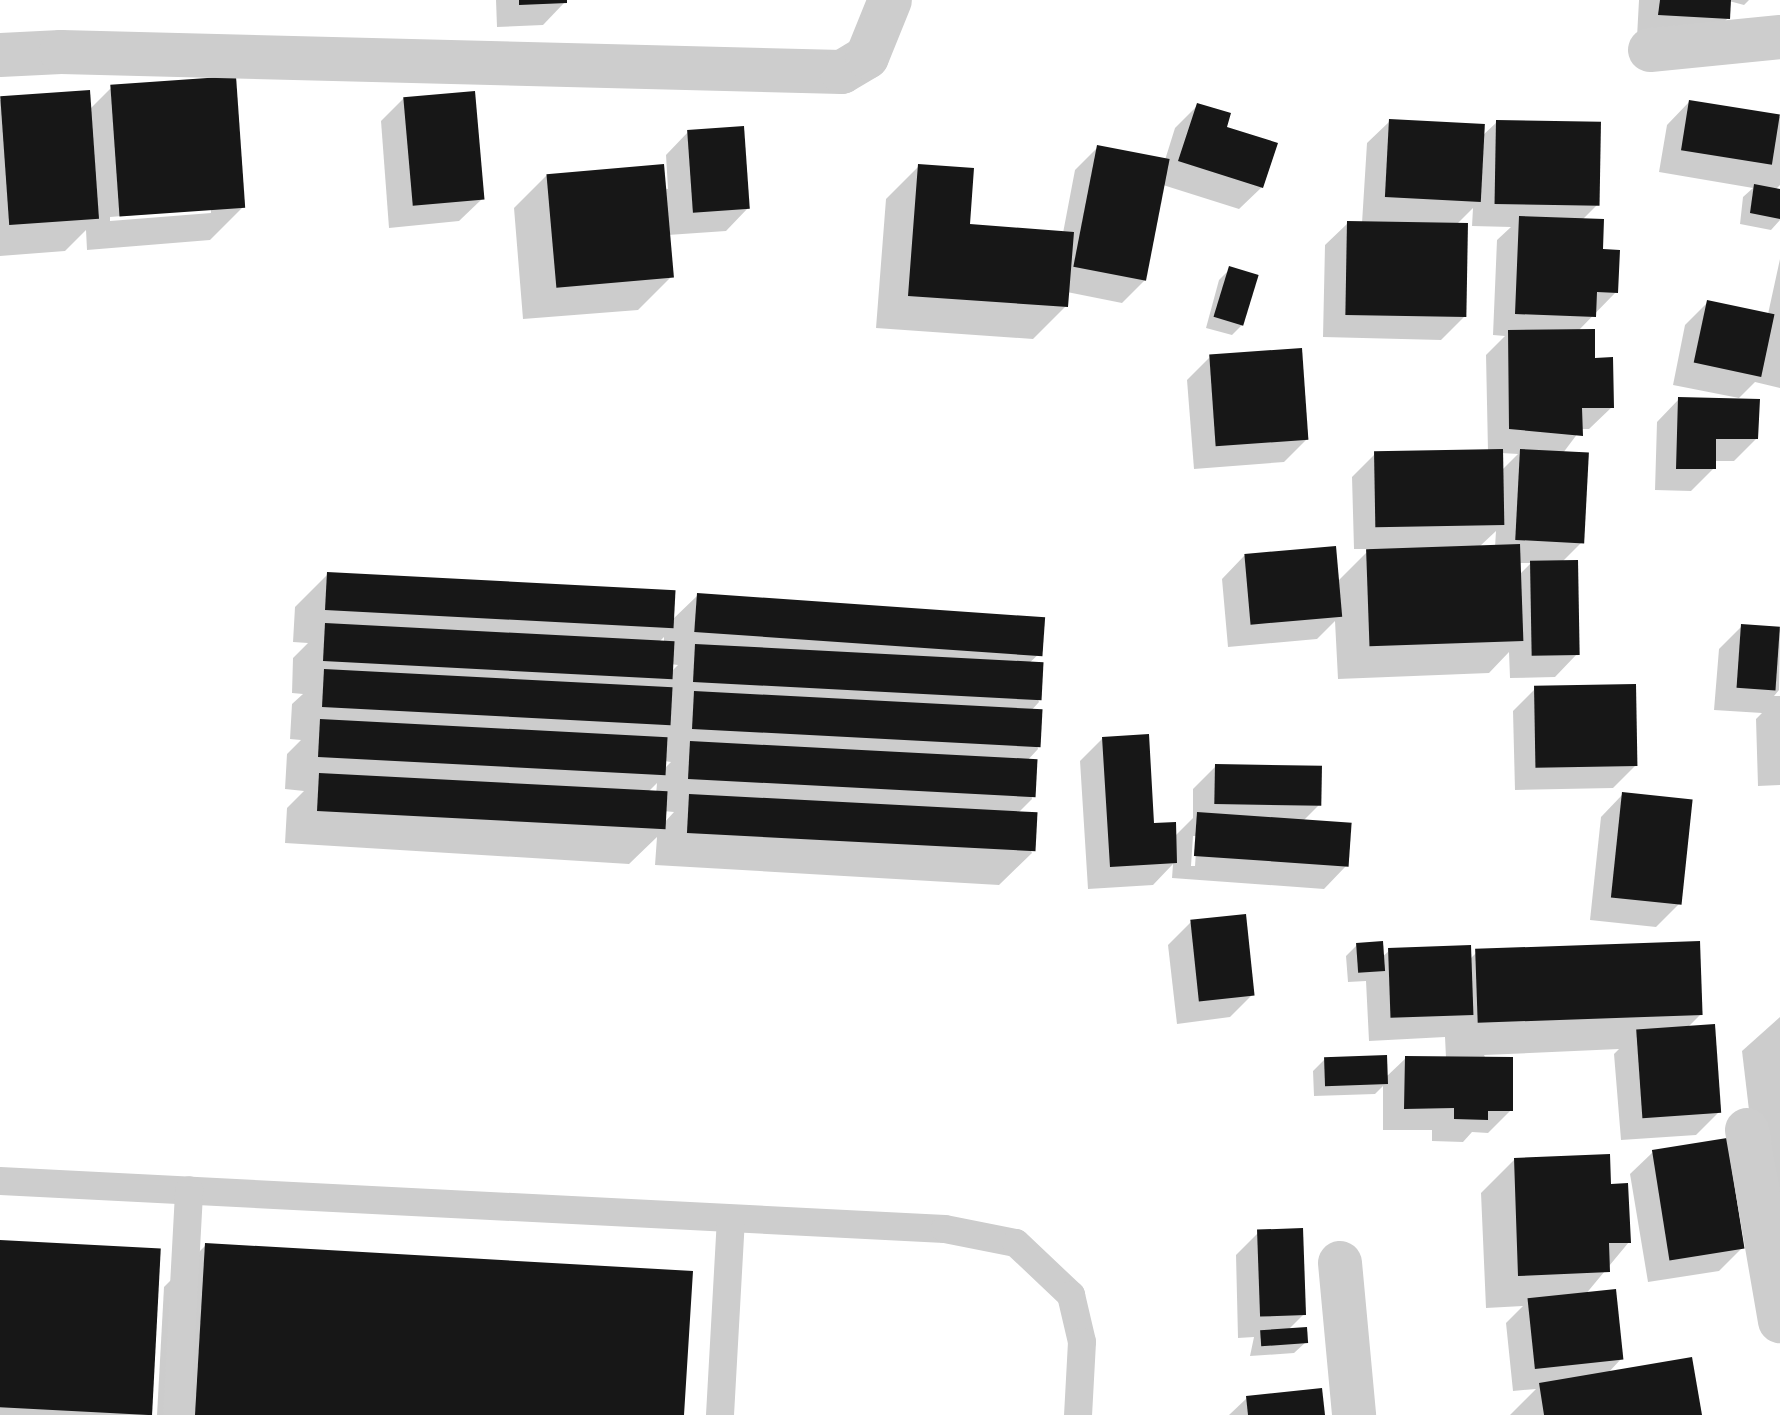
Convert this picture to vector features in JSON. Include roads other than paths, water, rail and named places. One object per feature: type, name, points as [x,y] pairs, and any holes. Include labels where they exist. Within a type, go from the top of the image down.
[{"type":"street","points":[[0,55],[61,52],[842,72],[867,57],[890,0]]},
{"type":"street","points":[[1650,50],[1780,37]]},
{"type":"street","points":[[1747,1130],[1780,1321]]},
{"type":"street","points":[[1340,1263],[1354,1415]]},
{"type":"lane","points":[[0,1181],[945,1229],[1016,1243],[1071,1295],[1082,1342],[1078,1415]]},
{"type":"lane","points":[[177,1415],[189,1190]]},
{"type":"lane","points":[[720,1415],[731,1219]]}]
